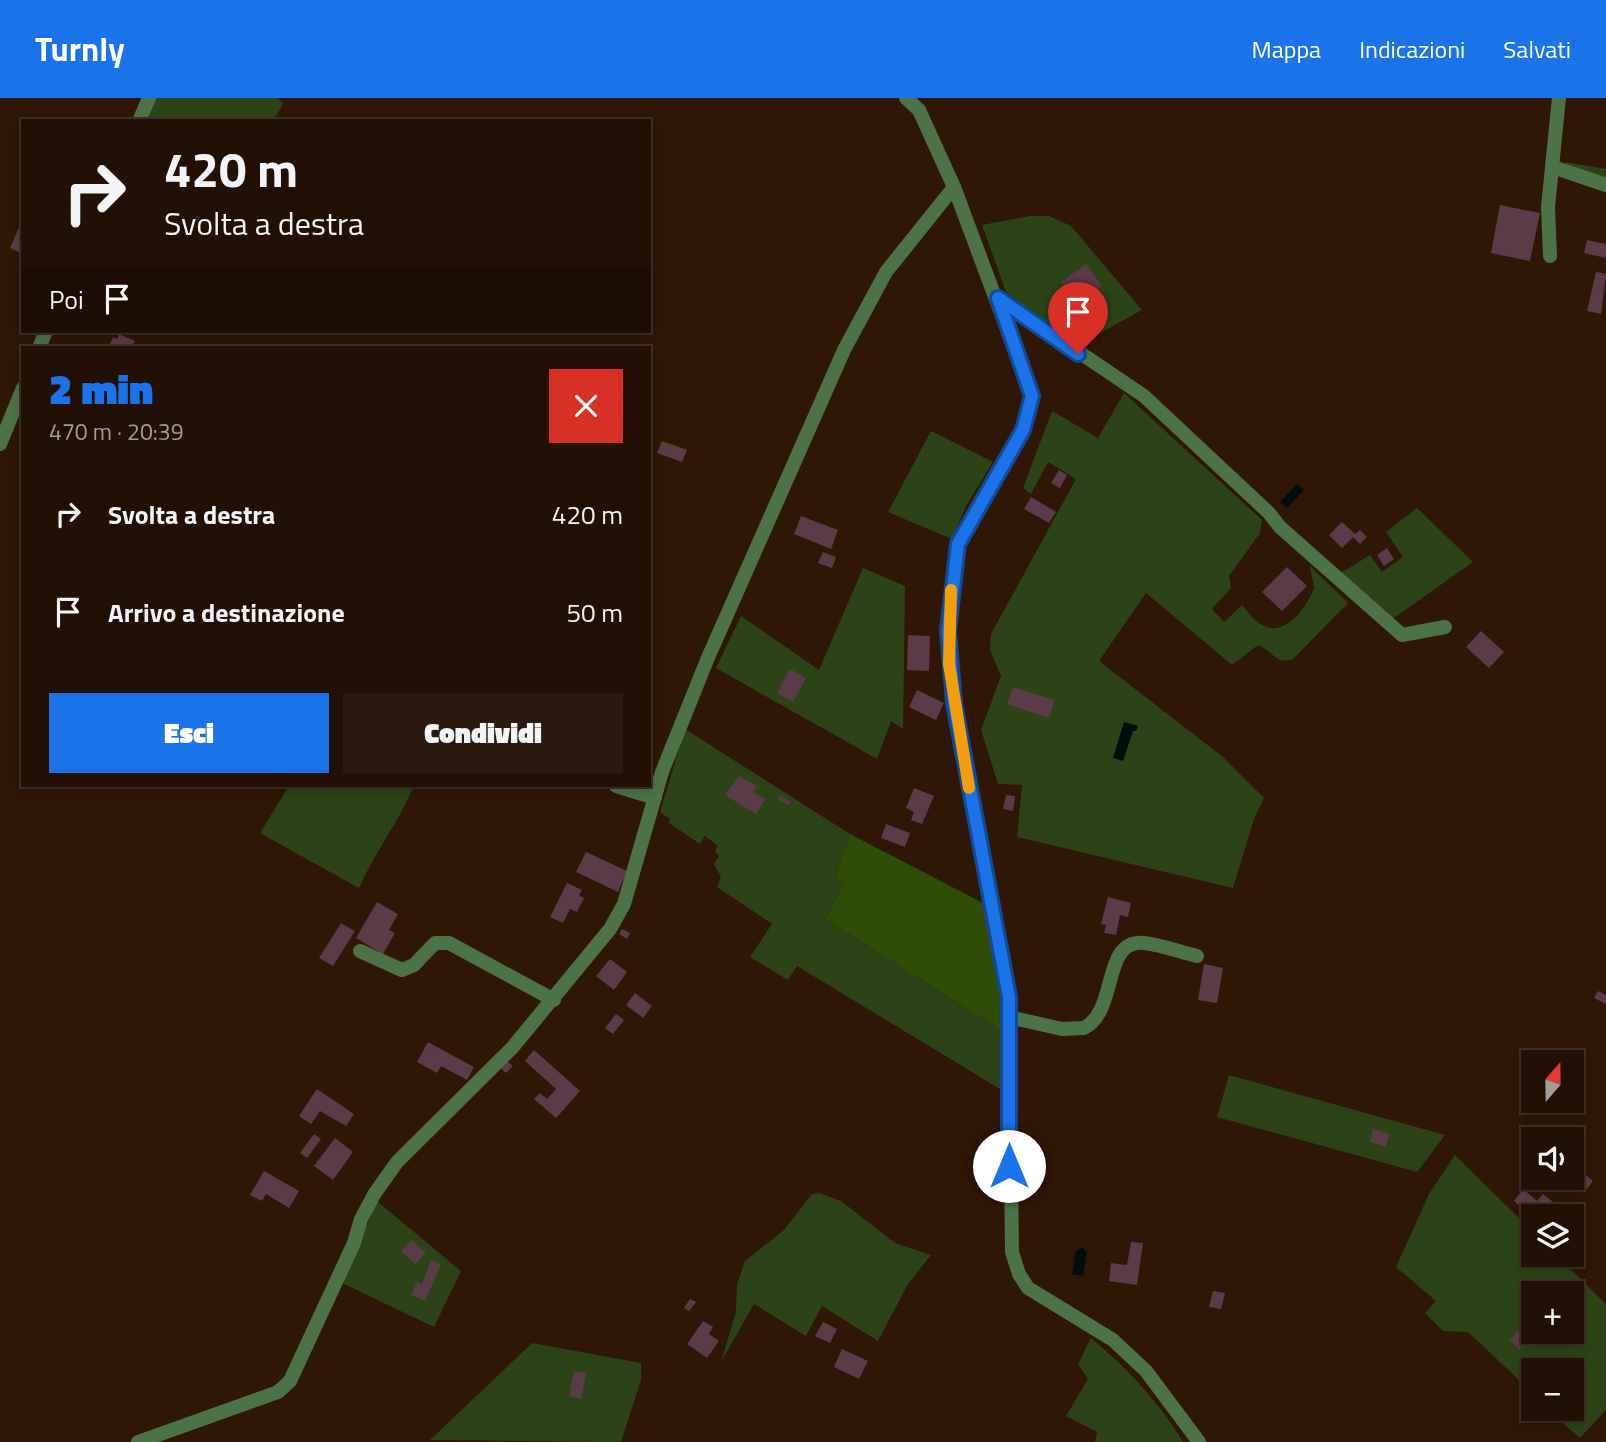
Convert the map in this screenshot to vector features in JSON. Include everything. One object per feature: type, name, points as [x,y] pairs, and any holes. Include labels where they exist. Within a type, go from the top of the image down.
[{"type":"street","points":[[140,119],[149,98]]},
{"type":"street","points":[[906,98],[919,110],[954,187],[998,298],[1032,396],[1023,430],[958,544],[948,631],[954,703],[1009,997],[1009,1215],[1012,1251],[1019,1274],[1028,1288],[1113,1340],[1146,1371],[1199,1442]]},
{"type":"street","points":[[1550,256],[1547,226],[1559,98]]},
{"type":"street","points":[[1553,167],[1606,185]]},
{"type":"street","points":[[138,1442],[278,1392],[290,1381],[375,1193],[397,1162],[512,1048],[610,929],[624,904],[662,772],[707,660],[844,350],[886,272],[954,187]]},
{"type":"street","points":[[998,298],[1144,396],[1269,513],[1280,527],[1402,635],[1445,627]]},
{"type":"street","points":[[0,444],[21,393]]},
{"type":"street","points":[[619,787],[655,798]]},
{"type":"street","points":[[360,951],[402,970],[414,965],[435,943],[449,943],[554,1000]]},
{"type":"street","points":[[1009,1017],[1062,1029],[1084,1028],[1102,1012],[1118,956],[1129,945],[1143,943],[1197,956]]},
{"type":"green space","points":[[155,98],[278,98],[283,104],[274,119],[145,119]]},
{"type":"green space","points":[[1565,162],[1606,169],[1606,181],[1565,166]]},
{"type":"green space","points":[[1030,216],[1049,216],[1071,226],[1142,310],[1077,346],[1006,292],[982,225]]},
{"type":"green space","points":[[1124,393],[1262,520],[1260,533],[1229,576],[1231,588],[1212,609],[1224,622],[1242,605],[1263,626],[1275,628],[1290,622],[1307,602],[1314,588],[1310,566],[1348,603],[1293,659],[1278,659],[1258,645],[1232,665],[1146,593],[1099,661],[1223,757],[1264,798],[1254,819],[1233,888],[1017,837],[1022,785],[998,784],[981,730],[1001,676],[990,650],[991,634],[1076,479],[1048,462],[1031,494],[1023,488],[1052,411],[1098,438]]},
{"type":"green space","points":[[931,431],[993,462],[966,506],[952,539],[888,512]]},
{"type":"green space","points":[[1417,508],[1473,562],[1391,620],[1341,573],[1370,555],[1382,572],[1403,557],[1386,532]]},
{"type":"green space","points":[[863,568],[905,586],[903,729],[891,721],[877,759],[716,668],[741,616],[819,670]]},
{"type":"green space","points":[[685,729],[850,834],[835,877],[844,883],[825,919],[1001,1030],[1000,1089],[797,966],[788,980],[750,957],[772,924],[717,887],[721,877],[714,864],[719,856],[715,851],[718,846],[705,836],[700,844],[669,823],[670,819],[660,812]]},
{"type":"green space","points":[[288,787],[414,787],[359,888],[260,833]]},
{"type":"green space","points":[[850,834],[987,905],[1002,998],[1001,1030],[825,919],[844,883],[835,877]]},
{"type":"green space","points":[[1229,1075],[1445,1135],[1417,1172],[1217,1117]]},
{"type":"green space","points":[[1455,1155],[1521,1220],[1521,1267],[1568,1267],[1583,1281],[1521,1281],[1521,1344],[1584,1344],[1584,1282],[1606,1304],[1606,1410],[1580,1438],[1560,1421],[1584,1421],[1584,1358],[1521,1358],[1521,1382],[1468,1332],[1443,1331],[1425,1313],[1436,1301],[1396,1267],[1429,1194]]},
{"type":"green space","points":[[819,1193],[841,1201],[895,1243],[931,1255],[908,1284],[878,1341],[822,1306],[806,1336],[754,1304],[721,1362],[736,1312],[737,1284],[745,1261],[784,1230],[812,1194]]},
{"type":"green space","points":[[377,1201],[461,1271],[434,1327],[342,1283]]},
{"type":"green space","points":[[1091,1338],[1142,1386],[1183,1442],[1095,1442],[1097,1432],[1066,1416],[1088,1379],[1078,1364]]},
{"type":"green space","points":[[532,1343],[641,1363],[641,1380],[621,1442],[430,1440]]},
{"type":"shaded area","points":[[1297,484],[1304,490],[1287,508],[1280,502]]},
{"type":"shaded area","points":[[1124,722],[1138,726],[1136,731],[1133,731],[1123,761],[1113,758]]},
{"type":"shaded area","points":[[1082,1247],[1087,1252],[1083,1276],[1072,1274],[1076,1251]]},
{"type":"building","points":[[1500,205],[1540,213],[1530,261],[1491,253]]},
{"type":"building","points":[[21,223],[21,253],[10,248]]},
{"type":"building","points":[[1587,240],[1606,244],[1606,258],[1584,253]]},
{"type":"building","points":[[1086,264],[1102,286],[1090,295],[1086,290],[1074,299],[1061,282]]},
{"type":"building","points":[[1596,272],[1606,274],[1601,314],[1587,311]]},
{"type":"building","points":[[119,334],[135,341],[132,346],[110,344],[113,337],[117,339]]},
{"type":"building","points":[[662,441],[687,450],[682,462],[657,453]]},
{"type":"building","points":[[1059,470],[1067,475],[1060,488],[1051,483]]},
{"type":"building","points":[[1031,497],[1056,512],[1049,523],[1024,509]]},
{"type":"building","points":[[801,516],[838,530],[831,549],[794,534]]},
{"type":"building","points":[[1342,522],[1355,534],[1360,530],[1367,537],[1360,544],[1353,537],[1342,548],[1329,535]]},
{"type":"building","points":[[1387,548],[1394,559],[1384,566],[1377,555]]},
{"type":"building","points":[[823,552],[836,557],[832,568],[818,563]]},
{"type":"building","points":[[1287,567],[1307,586],[1282,611],[1262,592]]},
{"type":"building","points":[[1481,631],[1504,652],[1489,668],[1466,647]]},
{"type":"building","points":[[908,635],[930,636],[929,671],[907,670]]},
{"type":"building","points":[[790,669],[806,678],[793,702],[777,693]]},
{"type":"building","points":[[1013,687],[1055,700],[1049,718],[1007,704]]},
{"type":"building","points":[[917,690],[944,703],[936,720],[909,707]]},
{"type":"building","points":[[739,776],[757,786],[753,792],[765,799],[756,814],[725,795]]},
{"type":"building","points":[[914,788],[934,796],[922,824],[911,820],[914,812],[906,808]]},
{"type":"building","points":[[780,795],[791,802],[788,805],[778,799]]},
{"type":"building","points":[[1006,795],[1015,796],[1013,811],[1003,809]]},
{"type":"building","points":[[886,824],[910,833],[905,847],[881,838]]},
{"type":"building","points":[[586,852],[627,871],[618,892],[576,872]]},
{"type":"building","points":[[567,883],[582,890],[579,895],[584,898],[577,912],[570,909],[563,923],[550,917]]},
{"type":"building","points":[[1108,897],[1131,903],[1128,917],[1120,915],[1116,935],[1104,933],[1106,925],[1101,924]]},
{"type":"building","points":[[377,902],[398,914],[389,930],[395,933],[383,954],[356,938]]},
{"type":"building","points":[[341,923],[355,931],[333,966],[319,958]]},
{"type":"building","points":[[622,929],[630,933],[627,939],[619,934]]},
{"type":"building","points":[[610,959],[627,972],[614,990],[596,976]]},
{"type":"building","points":[[1204,964],[1223,968],[1217,1003],[1198,1000]]},
{"type":"building","points":[[1598,991],[1606,995],[1606,1004],[1594,998]]},
{"type":"building","points":[[635,993],[652,1006],[643,1018],[626,1005]]},
{"type":"building","points":[[616,1014],[624,1020],[613,1034],[605,1028]]},
{"type":"building","points":[[428,1042],[474,1067],[467,1080],[441,1066],[437,1073],[417,1062]]},
{"type":"building","points":[[534,1050],[580,1091],[556,1118],[534,1099],[540,1093],[547,1099],[556,1089],[525,1061]]},
{"type":"building","points":[[505,1060],[513,1066],[506,1073],[499,1067]]},
{"type":"building","points":[[317,1089],[354,1114],[346,1126],[320,1111],[311,1124],[299,1116]]},
{"type":"building","points":[[1373,1129],[1389,1134],[1386,1147],[1370,1142]]},
{"type":"building","points":[[314,1134],[321,1139],[307,1158],[300,1153]]},
{"type":"building","points":[[335,1138],[353,1152],[333,1180],[314,1166]]},
{"type":"building","points":[[264,1171],[299,1191],[289,1208],[266,1194],[262,1201],[250,1195]]},
{"type":"building","points":[[1584,1174],[1593,1181],[1587,1189],[1584,1186]]},
{"type":"building","points":[[1524,1190],[1537,1201],[1543,1194],[1556,1204],[1521,1204],[1521,1207],[1514,1201]]},
{"type":"building","points":[[412,1240],[426,1253],[415,1264],[401,1251]]},
{"type":"building","points":[[1131,1242],[1143,1243],[1137,1285],[1109,1281],[1111,1263],[1127,1265]]},
{"type":"building","points":[[431,1260],[441,1264],[425,1301],[411,1295],[417,1282],[422,1284]]},
{"type":"building","points":[[1213,1291],[1225,1293],[1221,1309],[1209,1307]]},
{"type":"building","points":[[690,1299],[696,1302],[689,1311],[684,1308]]},
{"type":"building","points":[[703,1321],[713,1327],[709,1334],[719,1341],[707,1358],[687,1344]]},
{"type":"building","points":[[823,1322],[837,1329],[830,1343],[815,1336]]},
{"type":"building","points":[[1521,1328],[1521,1344],[1524,1344],[1519,1349],[1510,1340]]},
{"type":"building","points":[[842,1349],[868,1361],[859,1379],[834,1367]]},
{"type":"building","points":[[574,1371],[586,1373],[581,1399],[569,1396]]},
{"type":"slow traffic","points":[[951,590],[949,664],[969,788]]},
{"type":"route","points":[[1009,1166],[1009,997],[954,703],[948,631],[952,581],[958,544],[1023,430],[1032,396],[998,298],[1078,354]]}]
